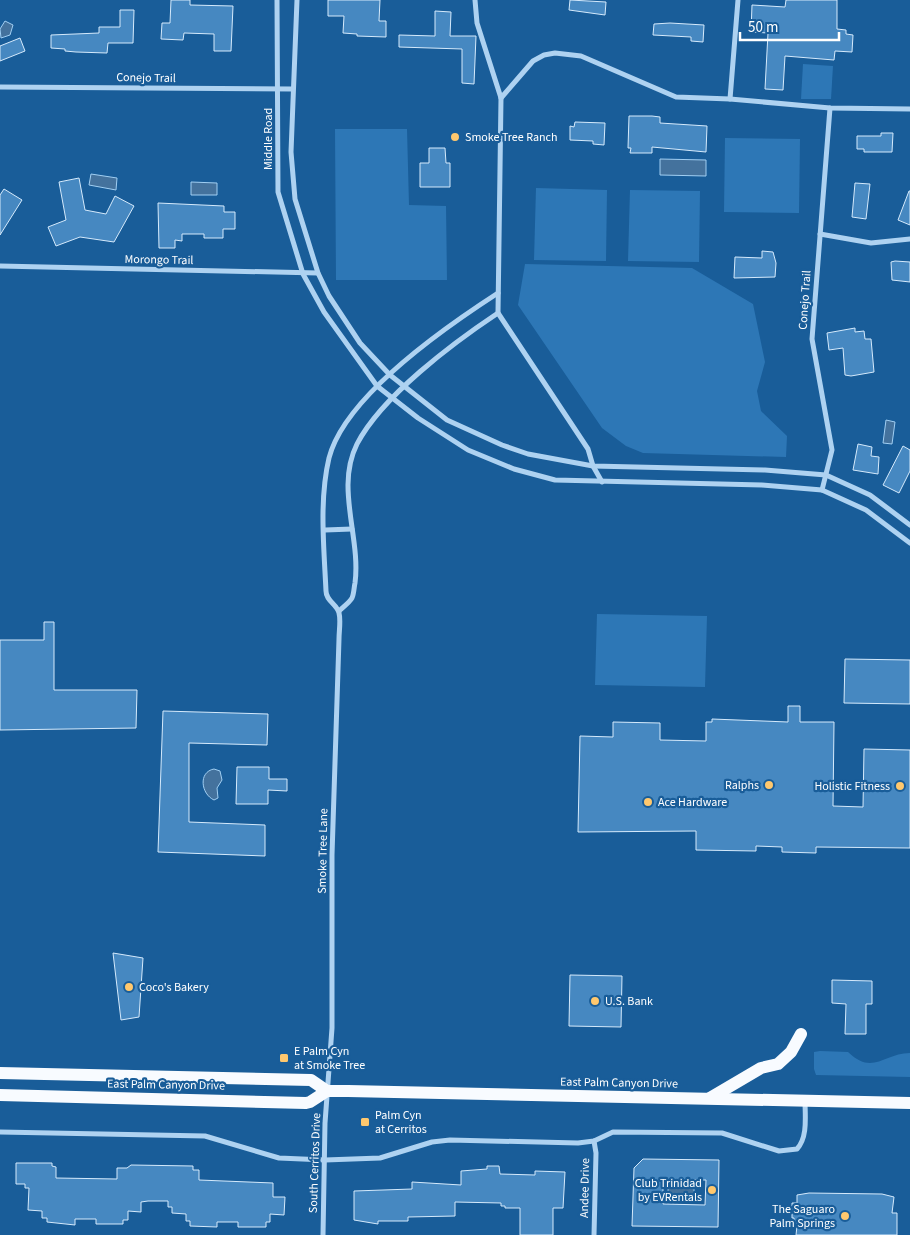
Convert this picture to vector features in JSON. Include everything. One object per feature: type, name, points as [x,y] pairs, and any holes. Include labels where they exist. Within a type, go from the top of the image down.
[{"type":"main road","points":[[709,1099],[761,1068],[778,1064],[791,1052],[802,1034]]},
{"type":"main road","name":"East Palm Canyon Drive","points":[[0,1073],[311,1080],[327,1091],[910,1103]]},
{"type":"main road","name":"East Palm Canyon Drive","points":[[0,1095],[306,1103],[327,1091]]},
{"type":"street","name":"Middle Road","points":[[277,0],[278,192],[303,274],[324,312],[377,386],[418,418],[468,450],[514,469],[554,480],[762,485],[822,490],[866,510],[910,543]]},
{"type":"street","name":"Middle Road","points":[[297,0],[291,152],[295,199],[318,273],[329,296],[360,343],[405,388],[448,420],[502,445],[528,454],[593,466],[766,470],[826,475],[870,495],[910,525]]},
{"type":"street","points":[[475,0],[477,23],[501,98],[498,313],[588,449],[593,466],[602,482]]},
{"type":"street","points":[[730,99],[738,0]]},
{"type":"street","points":[[501,98],[533,61],[544,55],[555,53],[581,56],[676,98],[730,99],[830,108],[910,110]]},
{"type":"street","name":"Conejo Trail","points":[[0,87],[292,89]]},
{"type":"street","name":"Conejo Trail","points":[[822,490],[832,450],[812,339],[830,108]]},
{"type":"street","points":[[820,234],[871,243],[910,238]]},
{"type":"street","name":"Morongo Trail","points":[[0,266],[318,273]]},
{"type":"street","points":[[498,293],[442,331],[377,386],[353,414],[335,440],[326,479],[326,596],[339,612],[353,597],[357,569],[348,483],[357,444],[393,399],[455,343],[498,313]]},
{"type":"street","points":[[325,530],[352,529]]},
{"type":"street","name":"Smoke Tree Lane","points":[[327,1091],[332,1028],[332,855],[339,612]]},
{"type":"street","name":"South Cerritos Drive","points":[[323,1235],[327,1091]]},
{"type":"street","points":[[0,1132],[205,1136],[279,1158],[324,1160],[380,1158],[432,1142],[450,1140],[578,1143],[594,1141],[613,1132],[722,1133],[779,1151],[797,1149],[804,1135],[805,1101]]},
{"type":"street","name":"Andee Drive","points":[[594,1141],[594,1235]]},
{"type":"shaded area","points":[[5,21],[13,25],[10,35],[1,38],[0,29]]},
{"type":"shaded area","points":[[803,64],[833,66],[831,99],[801,99]]},
{"type":"shaded area","points":[[335,129],[407,129],[409,205],[446,206],[447,280],[336,280]]},
{"type":"shaded area","points":[[725,138],[800,139],[799,213],[724,212]]},
{"type":"shaded area","points":[[660,159],[706,160],[706,176],[660,175]]},
{"type":"shaded area","points":[[91,174],[117,178],[116,190],[89,185]]},
{"type":"shaded area","points":[[191,182],[217,183],[217,195],[191,195]]},
{"type":"shaded area","points":[[536,188],[607,190],[606,261],[534,260]]},
{"type":"shaded area","points":[[630,190],[700,191],[699,262],[628,261]]},
{"type":"shaded area","points":[[525,264],[692,268],[753,304],[765,362],[757,391],[761,411],[787,436],[786,457],[643,453],[626,446],[602,428],[518,305]]},
{"type":"shaded area","points":[[886,420],[895,422],[892,444],[883,443]]},
{"type":"shaded area","points":[[597,614],[707,616],[705,687],[595,685]]},
{"type":"shaded area","points":[[214,769],[220,771],[222,780],[217,788],[218,798],[214,800],[206,793],[203,783],[205,774]]},
{"type":"shaded area","points":[[814,1052],[848,1052],[857,1059],[872,1063],[910,1053],[910,1077],[816,1075]]},
{"type":"shaded area","points":[[668,1187],[694,1188],[694,1199],[668,1198]]},
{"type":"building","points":[[171,0],[190,0],[190,5],[233,6],[231,51],[214,51],[214,34],[184,33],[183,40],[161,39],[162,23],[170,23]]},
{"type":"building","points":[[328,0],[380,0],[379,21],[386,21],[386,37],[357,36],[357,34],[343,33],[344,16],[328,16]]},
{"type":"building","points":[[570,0],[606,2],[605,15],[569,10]]},
{"type":"building","points":[[786,0],[837,0],[837,29],[846,30],[846,34],[853,35],[852,52],[835,51],[834,60],[785,56],[783,90],[765,89],[768,33],[751,32],[752,5],[785,7]]},
{"type":"building","points":[[120,10],[134,10],[133,43],[108,43],[107,53],[76,52],[51,48],[51,35],[99,33],[99,27],[120,27]]},
{"type":"building","points":[[435,11],[451,12],[450,36],[476,36],[474,84],[462,83],[462,49],[399,47],[399,35],[435,36]]},
{"type":"building","points":[[654,24],[704,25],[703,42],[691,41],[691,37],[653,35]]},
{"type":"building","points":[[20,38],[25,51],[0,61],[0,46]]},
{"type":"building","points":[[629,116],[660,117],[660,123],[707,126],[706,152],[652,147],[652,153],[630,153],[631,148],[628,148]]},
{"type":"building","points":[[575,122],[605,123],[604,145],[593,144],[593,141],[570,140],[570,126],[574,127]]},
{"type":"building","points":[[881,133],[893,133],[892,152],[864,152],[864,149],[857,149],[857,136],[881,136]]},
{"type":"building","points":[[429,148],[445,148],[446,163],[450,163],[450,187],[420,187],[420,163],[429,163]]},
{"type":"building","points":[[79,178],[85,210],[106,214],[115,196],[134,206],[114,242],[80,237],[56,246],[48,227],[66,220],[59,182]]},
{"type":"building","points":[[855,183],[870,184],[866,219],[852,217]]},
{"type":"building","points":[[4,189],[22,200],[0,235],[0,195]]},
{"type":"building","points":[[910,191],[910,225],[898,220]]},
{"type":"building","points":[[158,203],[224,206],[224,212],[235,212],[235,229],[223,229],[223,238],[204,238],[204,234],[182,234],[182,241],[175,240],[175,248],[159,248]]},
{"type":"building","points":[[762,251],[773,252],[776,263],[775,277],[734,278],[735,257],[762,258]]},
{"type":"building","points":[[891,262],[910,262],[910,282],[892,280]]},
{"type":"building","points":[[855,328],[855,332],[864,331],[865,339],[871,339],[874,372],[851,376],[845,375],[843,348],[829,350],[827,333]]},
{"type":"building","points":[[858,444],[872,447],[871,456],[879,457],[878,474],[853,470]]},
{"type":"building","points":[[903,446],[910,450],[910,471],[899,493],[883,485]]},
{"type":"building","points":[[44,622],[54,622],[54,690],[137,690],[136,728],[0,730],[0,640],[44,640]]},
{"type":"building","points":[[845,659],[910,660],[910,704],[844,703]]},
{"type":"building","points":[[788,706],[800,706],[800,722],[834,722],[833,806],[863,807],[864,749],[910,750],[910,848],[816,847],[816,853],[782,852],[782,847],[756,846],[756,851],[696,850],[696,831],[578,832],[580,736],[613,737],[613,722],[660,723],[660,740],[706,741],[706,722],[712,722],[712,719],[788,722]]},
{"type":"building","points":[[163,711],[268,714],[267,745],[189,743],[189,822],[265,825],[265,856],[158,852]]},
{"type":"building","points":[[237,767],[269,767],[269,779],[287,779],[287,791],[268,790],[268,804],[236,804]]},
{"type":"building","name":"Coco's Bakery","points":[[113,953],[143,958],[139,1017],[121,1020]]},
{"type":"building","name":"U.S. Bank","points":[[570,975],[622,976],[621,1027],[569,1026]]},
{"type":"building","points":[[832,980],[872,981],[872,1004],[866,1004],[866,1034],[845,1034],[846,1004],[832,1003]]},
{"type":"building","name":"Club Trinidad by EVRentals","points":[[643,1159],[719,1160],[718,1227],[632,1226],[634,1168]],"holes":[[[663,1180],[706,1180],[705,1205],[663,1204]]]},
{"type":"building","points":[[16,1163],[52,1163],[52,1166],[56,1167],[56,1178],[117,1179],[117,1168],[127,1168],[131,1165],[193,1166],[193,1170],[199,1170],[199,1180],[273,1183],[273,1197],[285,1197],[284,1215],[270,1214],[270,1222],[266,1222],[266,1227],[238,1227],[238,1222],[217,1222],[217,1227],[190,1226],[190,1221],[186,1221],[186,1214],[172,1213],[172,1207],[168,1207],[168,1201],[148,1201],[141,1202],[141,1212],[128,1211],[128,1220],[123,1220],[123,1224],[96,1224],[96,1219],[75,1219],[75,1225],[47,1222],[47,1218],[42,1218],[42,1211],[28,1210],[29,1188],[25,1188],[25,1184],[16,1184]]},
{"type":"building","points":[[487,1166],[499,1166],[500,1174],[535,1175],[535,1171],[565,1172],[563,1208],[553,1208],[553,1235],[520,1235],[520,1208],[505,1208],[505,1206],[501,1206],[501,1203],[455,1202],[455,1216],[408,1217],[408,1221],[378,1221],[378,1224],[354,1220],[354,1191],[412,1189],[412,1182],[461,1185],[461,1171],[487,1169]]},
{"type":"building","name":"The Saguaro Palm Springs","points":[[809,1193],[882,1194],[894,1197],[892,1213],[897,1213],[897,1235],[796,1235],[797,1226],[794,1226],[794,1218],[792,1218],[792,1203],[797,1203],[797,1195]]},
{"type":"place","name":"Smoke Tree Ranch","points":[[455,137]]},
{"type":"place","name":"Ralphs","points":[[769,785]]},
{"type":"place","name":"Holistic Fitness","points":[[900,786]]},
{"type":"place","name":"Ace Hardware","points":[[648,802]]},
{"type":"place","name":"Coco's Bakery","points":[[129,987]]},
{"type":"place","name":"U.S. Bank","points":[[595,1001]]},
{"type":"place","name":"E Palm Cyn at Smoke Tree","points":[[284,1058]]},
{"type":"place","name":"Palm Cyn at Cerritos","points":[[365,1122]]},
{"type":"place","name":"Club Trinidad by EVRentals","points":[[712,1190]]},
{"type":"place","name":"The Saguaro Palm Springs","points":[[845,1216]]}]
